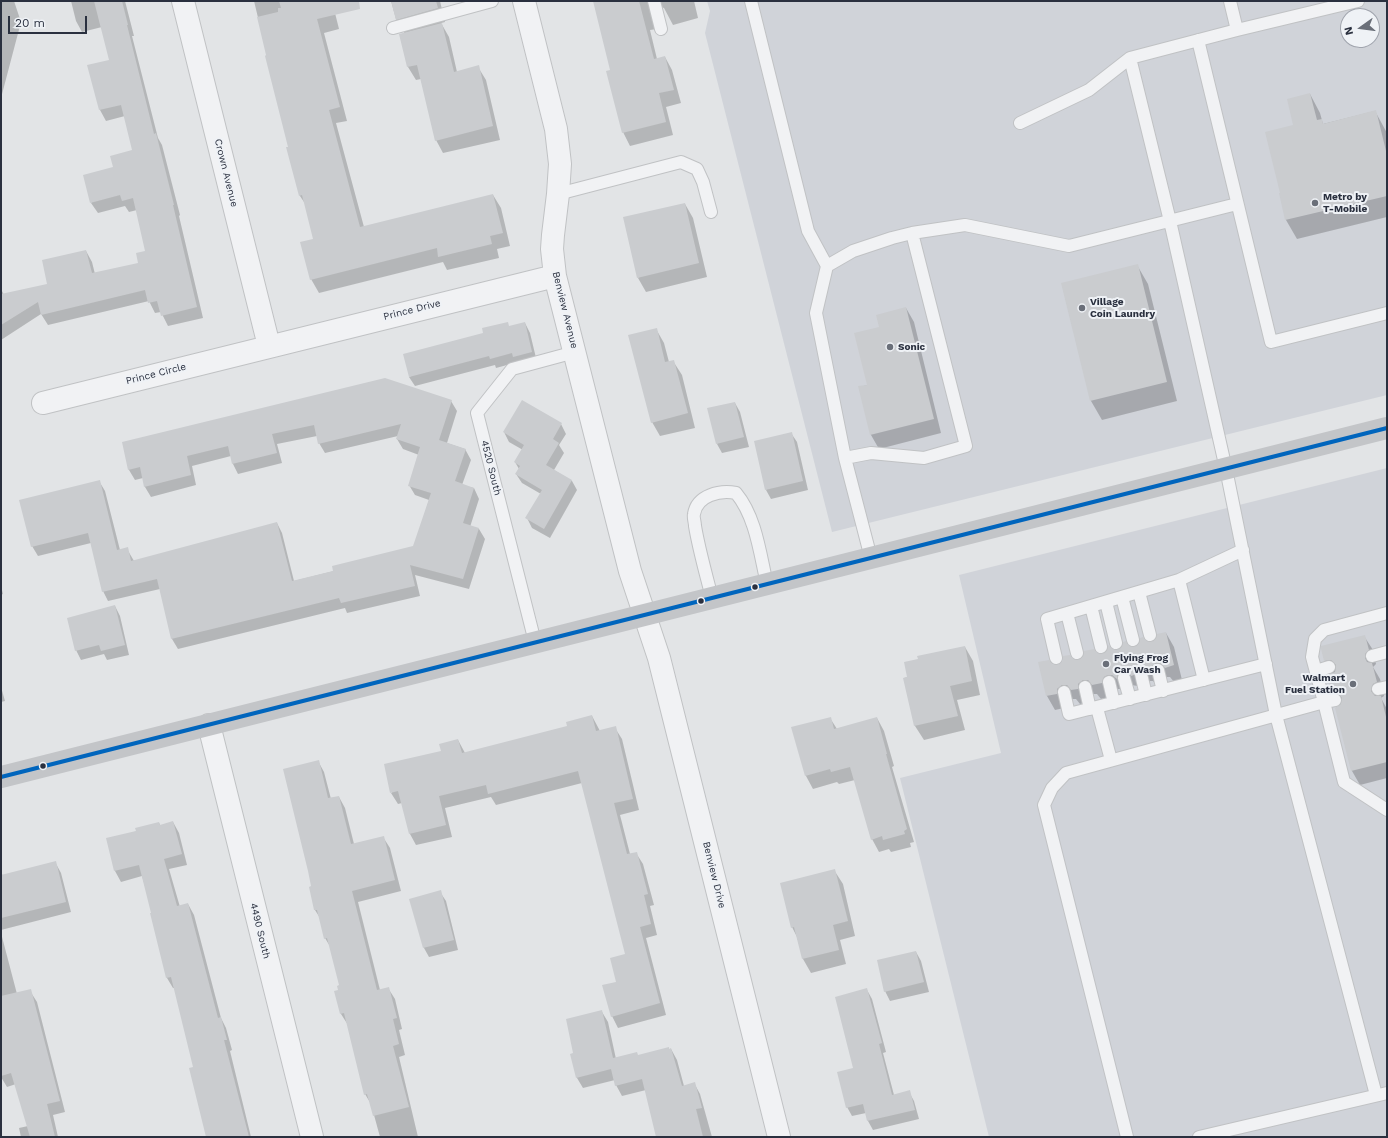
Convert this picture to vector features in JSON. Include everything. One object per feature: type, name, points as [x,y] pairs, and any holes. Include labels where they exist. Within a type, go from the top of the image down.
[{"type":"street","name":"Crown Avenue","points":[[183,1],[269,346]]},
{"type":"street","name":"Benview Avenue","points":[[524,1],[556,129],[560,164],[552,249],[555,276],[630,571],[645,615]]},
{"type":"street","name":"Prince Drive","points":[[269,346],[555,276]]},
{"type":"street","name":"Prince Circle","points":[[43,402],[269,346]]},
{"type":"street","points":[[1,777],[1387,428]]},
{"type":"street","name":"Benview Drive","points":[[645,615],[659,658],[779,1137]]},
{"type":"street","name":"4490 South","points":[[209,725],[312,1137]]},
{"type":"lane","points":[[393,28],[492,1]]},
{"type":"lane","points":[[654,1],[661,29]]},
{"type":"lane","points":[[751,1],[808,231],[827,266],[816,314],[845,458],[871,558]]},
{"type":"lane","points":[[1230,1],[1237,30]]},
{"type":"lane","points":[[1020,123],[1089,90],[1130,58],[1237,30],[1358,1]]},
{"type":"lane","points":[[1198,40],[1272,342],[1387,313]]},
{"type":"lane","points":[[1130,58],[1170,221],[1226,469],[1276,715],[1382,1094],[1199,1137]]},
{"type":"lane","points":[[558,194],[681,162],[697,169],[703,182],[711,212]]},
{"type":"lane","points":[[827,266],[853,251],[912,233],[965,225],[1069,246],[1237,204]]},
{"type":"lane","points":[[845,458],[871,453],[924,458],[966,446],[912,233]]},
{"type":"lane","name":"4520 South","points":[[535,642],[477,413],[512,369],[575,352]]},
{"type":"lane","points":[[712,598],[693,514],[700,501],[713,494],[727,491],[736,492],[744,503],[753,527],[768,584]]},
{"type":"lane","points":[[1056,658],[1047,619],[1180,580],[1243,550]]},
{"type":"lane","points":[[1180,580],[1204,680]]},
{"type":"lane","points":[[1139,592],[1150,635]]},
{"type":"lane","points":[[1122,597],[1133,640]]},
{"type":"lane","points":[[1106,602],[1116,643]]},
{"type":"lane","points":[[1091,606],[1101,647]]},
{"type":"lane","points":[[1067,613],[1077,653]]},
{"type":"lane","points":[[1387,613],[1324,630],[1315,639],[1312,657],[1316,671],[1330,701],[1341,744],[1344,782],[1387,810]]},
{"type":"lane","points":[[1372,656],[1387,652]]},
{"type":"lane","points":[[1064,692],[1069,714],[1266,664]]},
{"type":"lane","points":[[1316,671],[1329,667]]},
{"type":"lane","points":[[1158,670],[1163,691]]},
{"type":"lane","points":[[1141,674],[1146,695]]},
{"type":"lane","points":[[1124,678],[1130,699]]},
{"type":"lane","points":[[1109,682],[1114,703]]},
{"type":"lane","points":[[1085,687],[1094,708],[1110,760]]},
{"type":"lane","points":[[1127,1137],[1044,805],[1052,788],[1066,773],[1330,701]]},
{"type":"shaded area","points":[[707,1],[1387,1],[1387,395],[832,532],[705,33],[710,11]]},
{"type":"shaded area","points":[[1387,468],[1387,1137],[989,1137],[900,778],[1001,753],[959,575]]},
{"type":"building","points":[[94,1],[122,1],[154,134],[156,133],[174,205],[197,307],[161,316],[157,301],[148,303],[145,290],[41,315],[38,302],[1,325],[1,294],[47,284],[42,260],[86,250],[92,273],[138,263],[136,253],[145,251],[133,198],[122,201],[120,195],[90,203],[83,175],[113,167],[110,156],[132,150],[121,105],[99,110],[87,65],[109,60]]},
{"type":"building","points":[[279,1],[359,1],[360,9],[317,19],[340,107],[329,110],[360,227],[493,194],[503,233],[490,236],[492,244],[438,257],[437,248],[310,280],[300,242],[313,239],[302,195],[299,196],[286,147],[288,147],[265,56],[257,17],[278,12],[278,8],[281,8]]},
{"type":"building","points":[[391,1],[436,1],[438,8],[396,20]]},
{"type":"building","points":[[593,1],[639,1],[654,59],[665,56],[674,90],[659,93],[666,122],[622,133],[606,71],[610,70]]},
{"type":"building","points":[[442,23],[454,72],[479,65],[493,126],[435,141],[417,65],[407,67],[399,34]]},
{"type":"building","points":[[1310,93],[1317,120],[1322,119],[1323,124],[1376,110],[1387,155],[1387,196],[1285,220],[1265,132],[1293,125],[1287,99]]},
{"type":"building","points":[[685,203],[699,263],[637,278],[623,217]]},
{"type":"building","points":[[1138,264],[1167,382],[1090,401],[1061,283]]},
{"type":"building","points":[[906,307],[934,419],[870,435],[858,386],[867,385],[854,333],[879,327],[876,315]]},
{"type":"building","points":[[508,322],[509,326],[525,322],[532,352],[513,357],[512,353],[490,359],[489,356],[409,377],[403,354],[483,333],[482,328]]},
{"type":"building","points":[[657,328],[665,362],[674,360],[688,413],[651,423],[628,335]]},
{"type":"building","points":[[385,378],[452,400],[439,440],[466,449],[455,481],[474,488],[463,523],[479,528],[463,579],[410,565],[415,586],[341,603],[339,598],[171,639],[157,579],[102,592],[88,533],[31,547],[19,500],[100,480],[117,550],[128,547],[131,561],[277,522],[292,581],[333,571],[332,566],[413,546],[431,493],[408,486],[420,447],[396,439],[401,424],[318,444],[314,425],[272,434],[277,453],[232,464],[228,446],[187,456],[191,475],[144,487],[140,467],[128,470],[122,442]]},
{"type":"building","points":[[522,400],[562,423],[553,439],[559,443],[546,465],[572,480],[544,529],[525,518],[542,490],[515,474],[520,466],[514,462],[524,445],[503,432]]},
{"type":"building","points":[[735,402],[744,437],[716,444],[707,408]]},
{"type":"building","points":[[792,432],[803,481],[765,490],[754,441]]},
{"type":"building","points":[[115,605],[125,645],[101,651],[99,645],[75,651],[67,618]]},
{"type":"building","name":"Flying Frog Car Wash","points":[[1166,632],[1174,665],[1165,668],[1160,663],[1156,663],[1153,665],[1151,671],[1148,672],[1144,667],[1139,667],[1136,669],[1134,675],[1131,676],[1129,672],[1122,671],[1118,673],[1117,679],[1112,675],[1108,675],[1104,677],[1102,683],[1092,685],[1088,680],[1083,680],[1078,684],[1078,689],[1071,690],[1067,685],[1062,685],[1057,689],[1057,694],[1046,696],[1038,662],[1049,660],[1053,665],[1058,665],[1063,661],[1063,656],[1070,655],[1072,658],[1078,660],[1082,658],[1084,651],[1094,649],[1096,652],[1102,654],[1106,652],[1108,645],[1114,650],[1117,650],[1121,648],[1123,642],[1126,641],[1128,645],[1134,647],[1138,645],[1140,638],[1143,637],[1145,640],[1151,642],[1155,640],[1157,634]]},
{"type":"building","name":"Walmart Fuel Station","points":[[1365,635],[1369,650],[1365,654],[1365,658],[1367,662],[1372,663],[1377,682],[1373,684],[1371,691],[1375,696],[1381,696],[1387,721],[1387,762],[1351,771],[1335,708],[1340,705],[1342,698],[1338,693],[1332,693],[1327,675],[1335,672],[1336,665],[1331,660],[1324,661],[1321,646]]},
{"type":"building","points":[[965,646],[972,681],[950,686],[958,716],[914,726],[903,678],[907,677],[904,662],[918,659],[917,656]]},
{"type":"building","points":[[592,715],[596,731],[616,726],[633,799],[614,803],[627,854],[637,852],[648,894],[644,895],[651,924],[640,927],[660,1003],[611,1017],[602,985],[616,982],[610,958],[625,954],[578,771],[488,794],[486,785],[439,796],[446,825],[409,834],[398,791],[390,793],[384,764],[441,751],[439,744],[458,739],[462,753],[567,726],[566,722]]},
{"type":"building","points":[[831,717],[834,729],[877,717],[907,829],[904,831],[905,834],[883,840],[882,836],[871,840],[850,767],[831,772],[830,769],[805,776],[791,727]]},
{"type":"building","points":[[319,760],[328,798],[339,796],[351,844],[384,836],[395,880],[352,891],[377,990],[389,987],[397,1018],[393,1019],[399,1044],[393,1046],[409,1107],[373,1116],[367,1094],[364,1095],[344,1013],[340,1014],[334,991],[338,990],[337,986],[339,985],[327,938],[324,939],[317,910],[314,910],[309,887],[311,886],[308,871],[283,769]]},
{"type":"building","points":[[173,821],[182,854],[164,859],[177,906],[188,903],[218,1018],[221,1017],[227,1040],[224,1040],[249,1137],[206,1137],[189,1068],[193,1067],[171,977],[166,978],[139,865],[114,871],[106,838],[136,831],[135,828],[159,822],[160,825]]},
{"type":"building","points":[[56,861],[66,902],[1,918],[1,875]]},
{"type":"building","points":[[835,869],[848,921],[833,925],[839,950],[802,959],[794,927],[791,928],[780,883]]},
{"type":"building","points":[[441,890],[454,940],[423,948],[409,899]]},
{"type":"building","points":[[916,951],[924,982],[884,992],[877,960]]},
{"type":"building","points":[[867,988],[882,1043],[879,1044],[892,1095],[910,1090],[915,1110],[867,1121],[863,1104],[846,1108],[837,1072],[853,1068],[835,997]]},
{"type":"building","points":[[31,989],[60,1101],[47,1104],[55,1137],[30,1137],[11,1073],[1,1076],[1,996]]},
{"type":"building","points":[[602,1010],[613,1058],[637,1052],[638,1055],[669,1047],[669,1049],[671,1048],[682,1086],[695,1082],[702,1108],[696,1109],[703,1137],[656,1137],[642,1079],[615,1086],[611,1069],[576,1078],[570,1054],[573,1053],[566,1019]]},
{"type":"transit line","points":[[1,777],[1387,428]]},
{"type":"place","name":"Metro by T-Mobile","points":[[1315,203]]},
{"type":"place","name":"Village Coin Laundry","points":[[1082,308]]},
{"type":"place","name":"Sonic","points":[[890,347]]},
{"type":"place","name":"Flying Frog Car Wash","points":[[1106,664]]},
{"type":"place","name":"Walmart Fuel Station","points":[[1353,684]]}]
